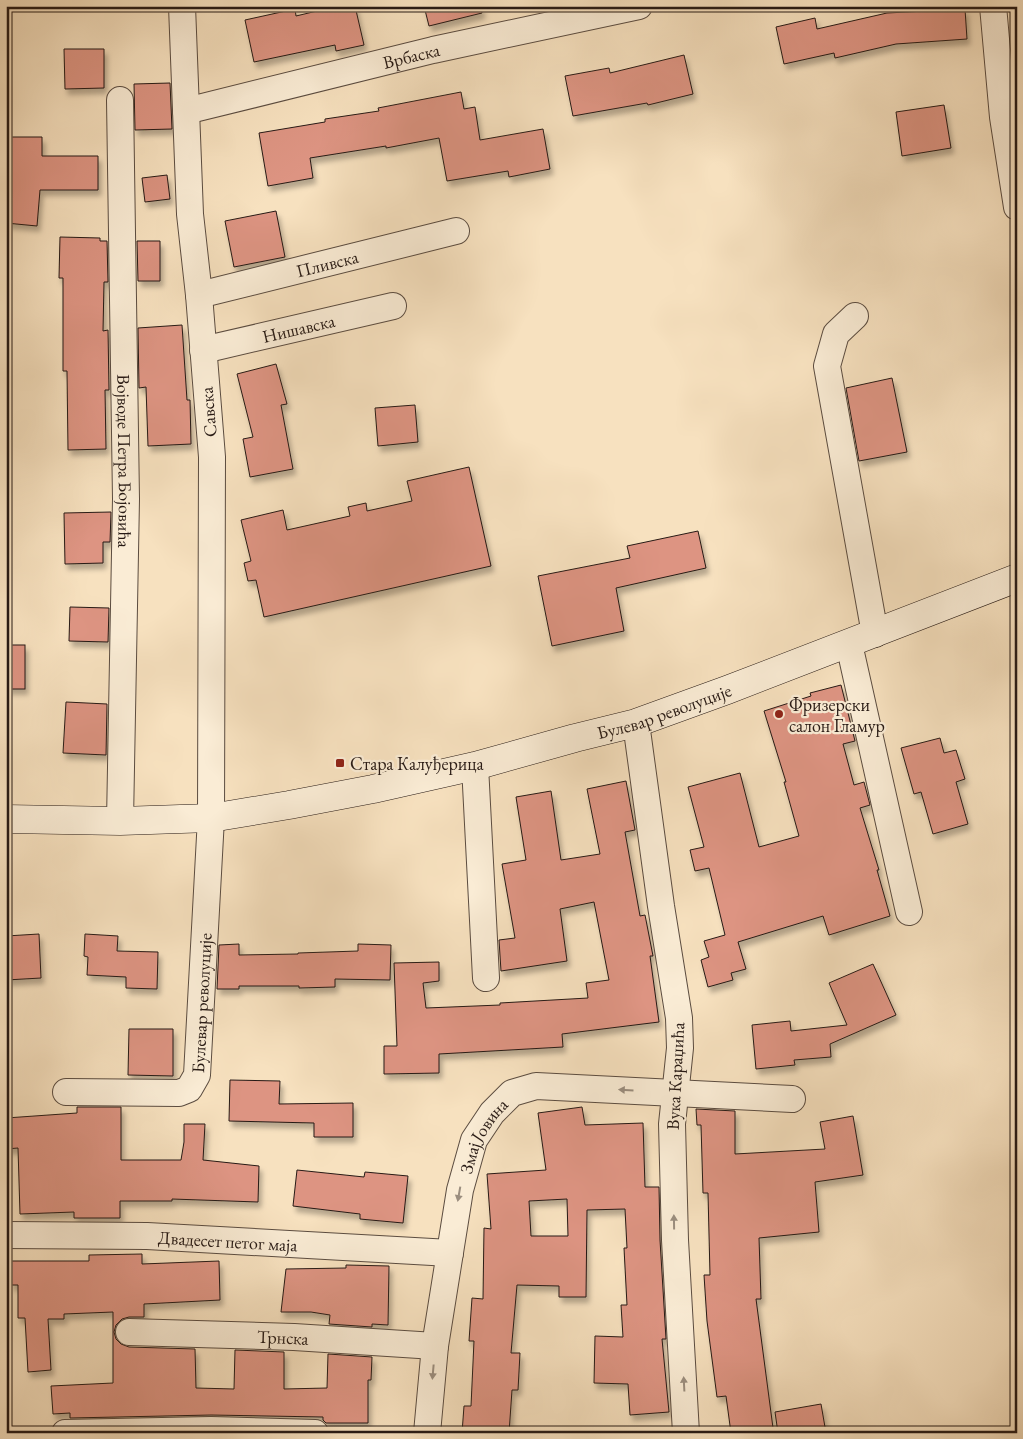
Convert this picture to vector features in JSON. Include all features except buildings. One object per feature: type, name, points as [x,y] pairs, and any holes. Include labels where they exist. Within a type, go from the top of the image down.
[{"type":"main road","name":"Булевар револуције","points":[[6,819],[120,821],[211,818],[373,790],[475,766],[636,722],[849,644],[1017,578]]},
{"type":"street","name":"Савска","points":[[182,6],[190,214],[200,295],[212,457],[211,818]]},
{"type":"street","name":"Врбаска","points":[[186,111],[433,50],[639,6]]},
{"type":"street","points":[[993,6],[1003,117],[1017,207]]},
{"type":"street","name":"Војводе Петра Бојовића","points":[[120,100],[126,499],[120,821]]},
{"type":"street","name":"Пливска","points":[[200,295],[456,231]]},
{"type":"street","name":"Нишавска","points":[[203,350],[393,306]]},
{"type":"street","points":[[855,316],[836,334],[827,366],[875,634]]},
{"type":"street","points":[[849,644],[909,912]]},
{"type":"street","name":"Вука Караџића","points":[[636,722],[661,906],[679,1018],[680,1048],[672,1124],[674,1240],[686,1433]]},
{"type":"street","points":[[475,766],[486,978]]},
{"type":"street","name":"Булевар револуције","points":[[66,1092],[179,1093],[189,1089],[196,1080],[198,1075],[211,818]]},
{"type":"street","name":"Змај Јовина","points":[[427,1433],[435,1346],[460,1190],[474,1140],[492,1113],[512,1093],[536,1086],[792,1099]]},
{"type":"street","name":"Двадесет петог маја","points":[[6,1235],[147,1236],[450,1253]]},
{"type":"street","name":"Трнска","points":[[129,1332],[294,1337],[435,1346]]},
{"type":"street","points":[[65,1433],[211,1430],[315,1433]]},
{"type":"place","name":"Фризерски салон Гламур","points":[[779,714]]},
{"type":"place","name":"Стара Калуђерица","points":[[340,763]]}]
